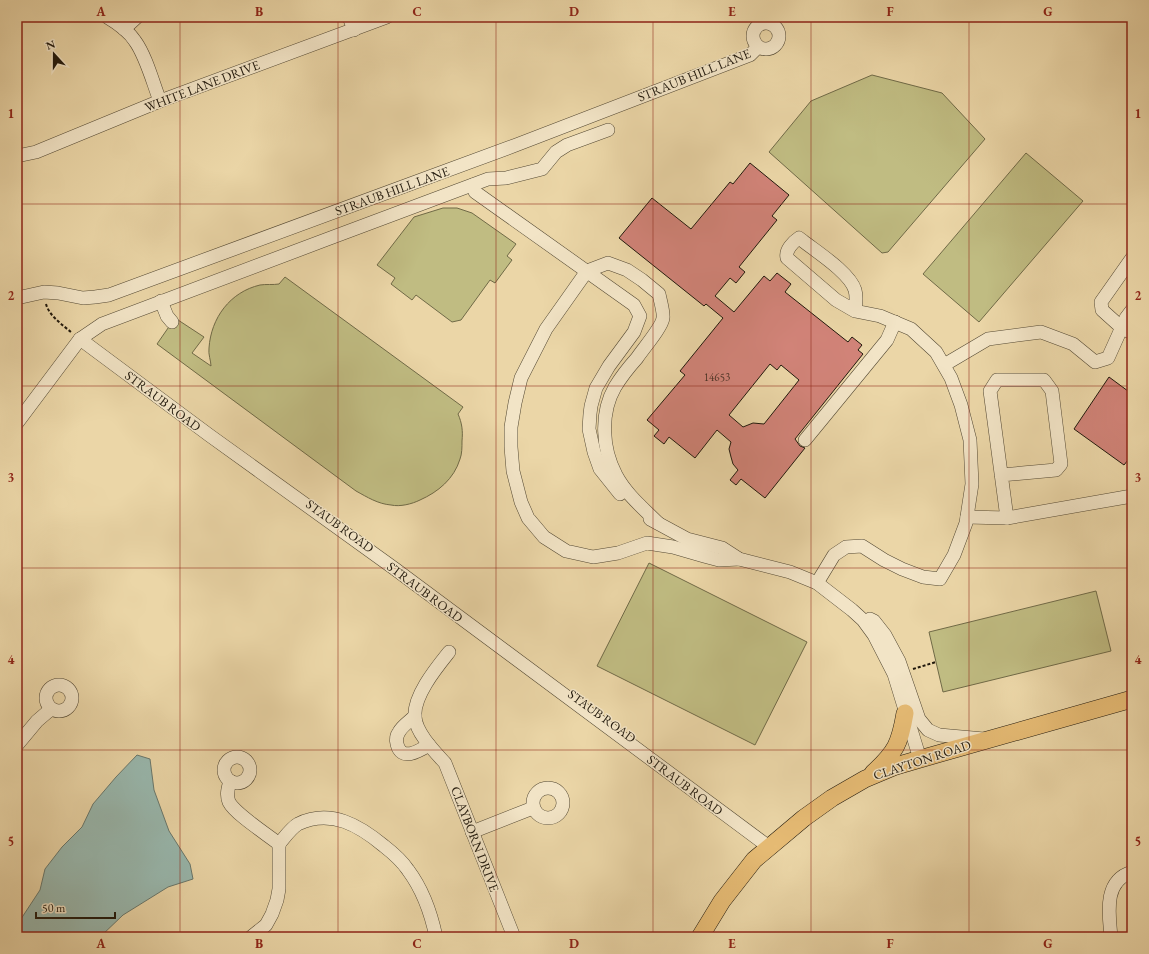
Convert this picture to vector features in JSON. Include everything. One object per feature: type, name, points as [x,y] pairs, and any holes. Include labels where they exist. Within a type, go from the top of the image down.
[{"type":"main road","name":"CLAYTON ROAD","points":[[700,937],[722,901],[754,860],[804,818],[832,798],[866,779],[896,766],[1132,699]]},
{"type":"main road","points":[[866,779],[884,763],[897,746],[902,734],[905,713]]},
{"type":"street","points":[[107,17],[118,24],[135,41],[141,51],[160,101]]},
{"type":"street","points":[[124,30],[137,17]]},
{"type":"street","points":[[349,17],[354,30]]},
{"type":"street","name":"WHITE LANE DRIVE","points":[[17,156],[36,152],[160,101],[387,17]]},
{"type":"street","name":"STRAUB HILL LANE","points":[[17,298],[44,292],[83,298],[110,295],[516,145],[750,55],[758,47]]},
{"type":"street","points":[[17,423],[80,339],[102,324],[488,179],[506,178],[542,169],[556,152],[567,145],[608,130]]},
{"type":"street","points":[[473,185],[475,192],[634,304],[640,316],[634,332],[609,366],[596,388],[591,406],[589,429],[594,452],[600,469],[625,500],[640,513],[687,539],[722,548],[739,559]]},
{"type":"street","points":[[817,583],[834,555],[846,547],[862,546],[902,569],[923,577],[940,579],[954,555],[966,523],[972,484],[970,440],[961,404],[951,378],[936,352],[911,329],[880,316],[855,312],[836,300],[786,255],[787,251],[799,238],[849,278],[855,288],[857,299],[855,312]]},
{"type":"street","points":[[1127,330],[1102,310],[1100,302],[1132,258]]},
{"type":"street","points":[[658,523],[630,495],[616,474],[605,442],[604,423],[608,405],[615,388],[656,333],[664,318],[659,294],[627,270],[608,263],[587,271],[546,328],[521,378],[511,427],[511,447],[513,471],[521,502],[528,518],[544,537],[566,551],[593,557],[618,553],[647,542],[673,547],[719,560],[739,559],[790,572],[817,583],[863,620],[874,635],[894,674],[920,759]]},
{"type":"street","points":[[161,301],[167,316],[172,322]]},
{"type":"street","points":[[944,365],[988,339],[1041,332],[1073,344],[1095,362],[1108,358],[1127,330],[1126,318],[1132,310]]},
{"type":"street","points":[[805,440],[887,340],[895,322]]},
{"type":"street","name":"STAUB ROAD","points":[[80,339],[754,826]]},
{"type":"street","name":"STRAUB ROAD","points":[[80,339],[209,435],[408,579],[769,847]]},
{"type":"street","points":[[1001,475],[1056,470],[1061,464],[1052,392],[1044,380],[997,380],[990,391],[1001,475],[1007,518]]},
{"type":"street","points":[[967,517],[1007,518],[1132,496]]},
{"type":"street","points":[[852,610],[874,621],[885,635],[899,661],[920,719],[928,730],[939,735],[988,739]]},
{"type":"street","points":[[429,746],[417,752],[408,754],[402,753],[398,749],[396,738],[398,732],[415,716],[417,704],[425,685],[449,652]]},
{"type":"street","points":[[17,745],[37,721],[51,709]]},
{"type":"street","name":"CLAYBORN DRIVE","points":[[415,716],[421,732],[429,746],[445,763],[514,937]]},
{"type":"street","points":[[230,781],[228,791],[229,801],[235,810],[279,844]]},
{"type":"street","points":[[472,832],[533,808]]},
{"type":"street","points":[[251,937],[266,925],[277,900],[279,889],[279,844],[296,824],[318,818],[333,818],[356,826],[373,837],[395,855],[408,869],[421,890],[436,937]]},
{"type":"street","points":[[1111,937],[1109,899],[1113,888],[1120,879],[1132,872]]},
{"type":"path","points":[[56,293],[46,303],[47,308],[59,321],[80,339]]},
{"type":"path","points":[[908,670],[936,662]]},
{"type":"shaded area","points":[[872,75],[942,93],[985,139],[888,252],[882,253],[769,152],[811,101]]},
{"type":"shaded area","points":[[1026,153],[1083,201],[979,322],[923,274]]},
{"type":"shaded area","points":[[443,208],[457,208],[472,213],[516,244],[507,256],[512,260],[495,283],[490,280],[461,320],[452,322],[416,295],[412,300],[391,284],[395,278],[377,265],[414,217]]},
{"type":"shaded area","points":[[285,277],[463,407],[458,414],[462,430],[462,450],[460,459],[454,473],[439,489],[427,497],[413,503],[398,506],[382,503],[364,496],[157,344],[175,318],[204,337],[192,353],[211,366],[209,350],[211,337],[218,317],[224,308],[231,300],[249,288],[260,285],[279,284]]},
{"type":"shaded area","points":[[649,563],[807,642],[755,745],[597,666]]},
{"type":"shaded area","points":[[1096,591],[1111,651],[943,692],[929,632]]},
{"type":"water","points":[[137,755],[150,759],[154,790],[169,831],[190,864],[193,879],[168,887],[123,915],[100,937],[17,937],[17,925],[40,890],[45,869],[62,847],[82,827],[93,804]]},
{"type":"building","points":[[750,163],[789,195],[772,216],[777,220],[739,267],[745,272],[736,283],[730,278],[715,296],[734,312],[764,276],[770,281],[777,273],[791,284],[785,292],[848,342],[852,337],[862,345],[858,350],[863,354],[795,439],[800,446],[805,448],[765,498],[741,479],[736,485],[730,480],[738,470],[733,464],[729,449],[731,442],[717,430],[695,458],[669,437],[664,444],[654,436],[659,430],[647,420],[685,375],[680,371],[723,318],[706,304],[704,306],[619,238],[652,198],[691,229],[730,182],[733,184]],"holes":[[[770,364],[777,370],[781,365],[799,380],[764,424],[753,423],[743,427],[729,415]]]},
{"type":"building","points":[[1109,377],[1132,394],[1132,455],[1124,465],[1074,429]]}]
